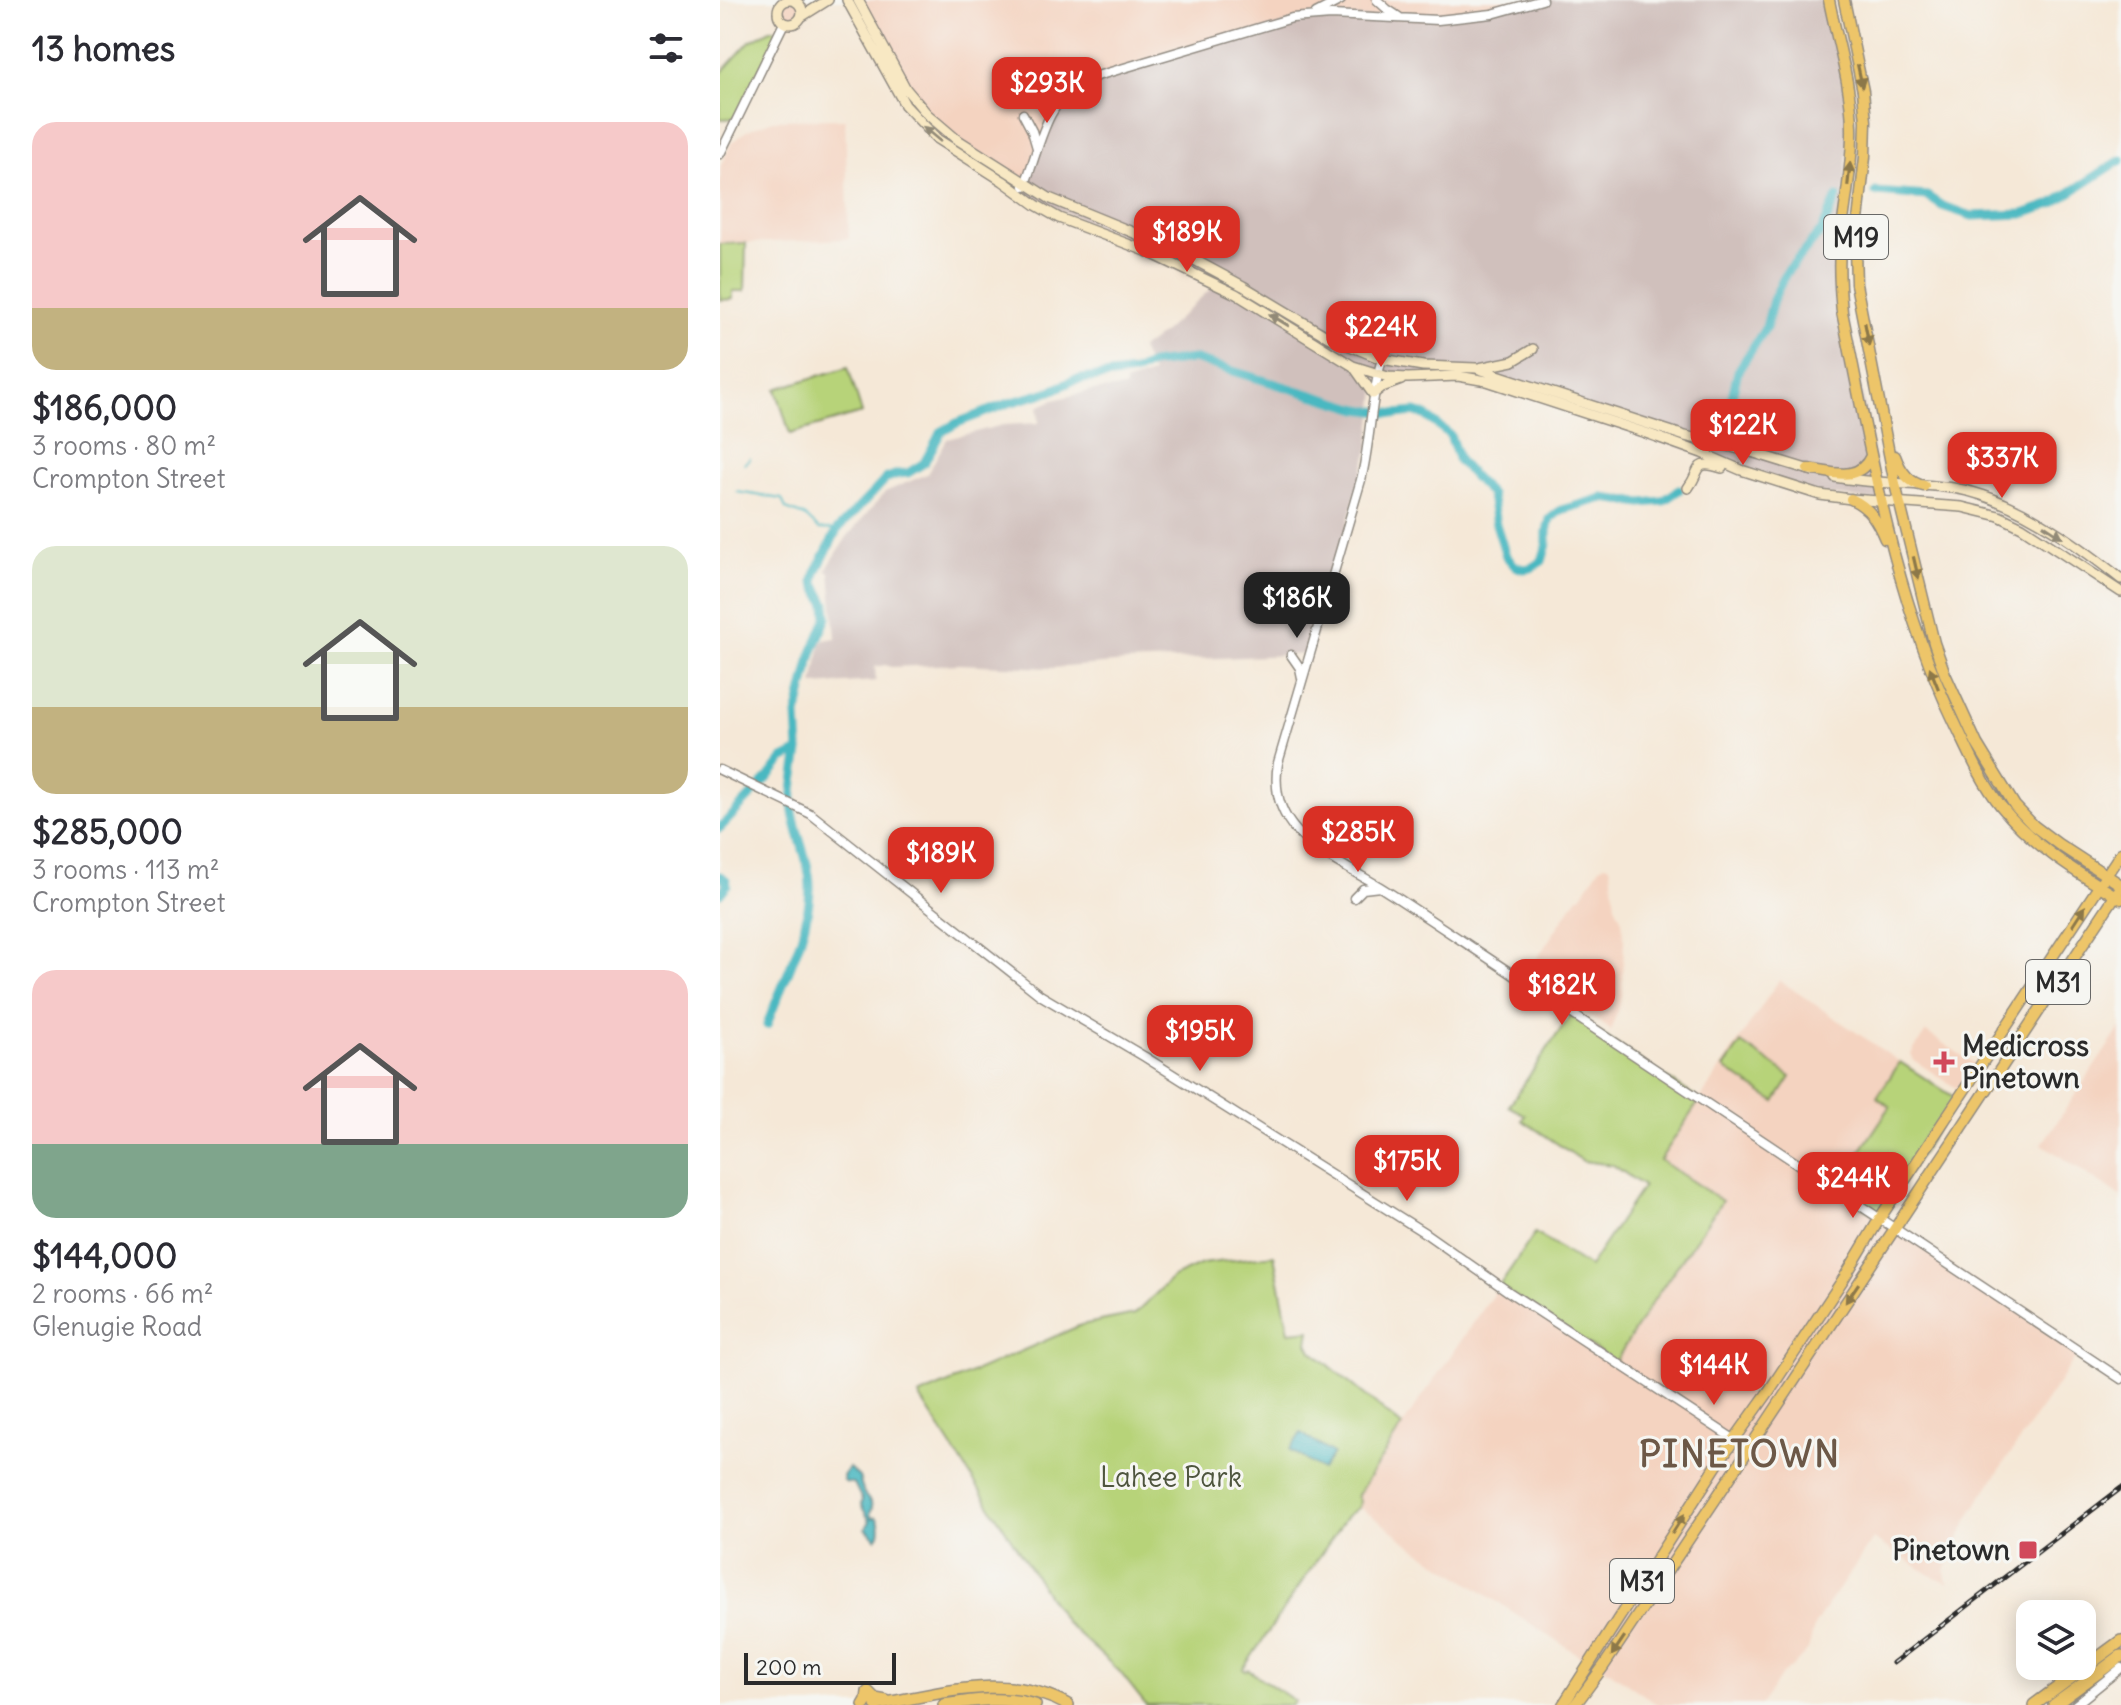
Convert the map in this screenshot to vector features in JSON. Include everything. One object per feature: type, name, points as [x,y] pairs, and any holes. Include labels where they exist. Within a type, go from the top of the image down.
[{"type":"highway","points":[[2034,1705],[2121,1641]]},
{"type":"highway","points":[[2054,1705],[2121,1656]]},
{"type":"highway","points":[[876,1705],[998,1686],[1034,1691],[1068,1705]]},
{"type":"highway","points":[[864,1705],[868,1692],[878,1700],[896,1702]]},
{"type":"highway","points":[[944,1705],[998,1699],[1035,1705]]},
{"type":"main road","points":[[812,0],[779,4],[779,17],[784,23],[796,23],[828,0]]},
{"type":"main road","points":[[847,0],[905,105],[937,139],[1059,218],[1146,251],[1236,294],[1353,366],[1378,374],[1408,378],[1458,376],[1487,381],[1820,495],[1962,507],[1999,516],[2022,527],[2121,592]]},
{"type":"main road","points":[[858,0],[903,84],[919,106],[955,138],[1025,184],[1069,208],[1176,250],[1328,337],[1382,359],[1423,366],[1476,368],[1513,361],[1533,349]]},
{"type":"main road","name":"M19","points":[[1829,0],[1848,89],[1852,126],[1840,252],[1840,296],[1894,559],[1922,647],[1939,692],[1987,785],[2012,819],[2041,847],[2099,886],[2120,892]]},
{"type":"main road","name":"M19","points":[[1844,0],[1863,91],[1866,121],[1855,240],[1856,284],[1895,484],[1934,643],[1977,744],[2006,795],[2023,815],[2058,844],[2106,876],[2120,892]]},
{"type":"main road","points":[[798,3],[802,9],[801,17]]},
{"type":"main road","points":[[1353,366],[1373,394],[1382,387],[1408,378]]},
{"type":"main road","points":[[1476,368],[1685,436],[1838,478],[1972,492],[2012,507],[2065,539],[2121,579]]},
{"type":"main road","points":[[1879,400],[1900,469],[1913,482],[1924,486]]},
{"type":"main road","points":[[1808,469],[1851,474],[1863,468],[1871,456]]},
{"type":"main road","points":[[1688,488],[1696,470],[1702,465],[1741,470]]},
{"type":"main road","points":[[1851,499],[1874,516],[1894,559]]},
{"type":"main road","name":"M31","points":[[1563,1705],[1734,1439],[1810,1329],[2121,853]]},
{"type":"main road","name":"M31","points":[[1575,1705],[2120,892]]},
{"type":"street","points":[[1312,15],[1341,0]]},
{"type":"street","points":[[1377,0],[1401,18]]},
{"type":"street","points":[[1025,95],[1049,96],[1117,69],[1292,18],[1312,15],[1438,20],[1507,11],[1540,0]]},
{"type":"street","points":[[720,154],[784,23]]},
{"type":"street","points":[[1019,194],[1054,110],[1079,83]]},
{"type":"street","points":[[1023,114],[1037,148]]},
{"type":"street","points":[[1382,359],[1373,394],[1361,480],[1275,776],[1281,808],[1289,824],[1340,865],[1380,887],[2121,1379]]},
{"type":"street","points":[[1291,655],[1300,668],[1302,679]]},
{"type":"street","points":[[720,770],[800,807],[1040,995],[1145,1057],[1425,1233],[1509,1292],[1749,1449]]},
{"type":"street","points":[[1354,898],[1363,889],[1380,887]]},
{"type":"street","points":[[2075,1705],[2121,1668]]},
{"type":"shaded area","points":[[779,0],[829,0],[780,31],[783,23]]},
{"type":"shaded area","points":[[847,0],[1545,0],[1021,191],[949,146],[918,120]]},
{"type":"shaded area","points":[[1545,0],[1829,0],[1850,108],[1839,266],[1882,501],[1820,494],[1487,381],[1378,374],[1369,447],[1310,654],[1052,668],[885,665],[875,667],[876,681],[813,685],[821,643],[836,638],[830,572],[826,570],[847,537],[885,492],[927,474],[947,439],[1003,425],[1039,423],[1038,407],[1053,400],[1091,391],[1125,388],[1125,383],[1152,374],[1141,349],[1220,280],[1173,256],[1059,210],[1021,191],[1054,110],[1080,83],[1312,15],[1438,20]]},
{"type":"shaded area","points":[[845,119],[849,239],[720,244],[720,167],[732,142],[748,130],[773,120]]},
{"type":"shaded area","points":[[1605,864],[1611,869],[1615,905],[1622,920],[1624,940],[1622,994],[1611,1030],[1571,1000],[1563,999],[1526,975],[1578,896]]},
{"type":"shaded area","points":[[1779,980],[1900,1062],[1877,1097],[1891,1107],[1846,1173],[1830,1185],[2079,1352],[1972,1511],[1945,1570],[1949,1583],[1932,1576],[1873,1539],[1815,1624],[1808,1650],[1782,1674],[1761,1705],[1658,1705],[1400,1538],[1359,1507],[1357,1497],[1499,1286],[1615,1361],[1721,1201],[1660,1160]]},
{"type":"shaded area","points":[[2121,1027],[2121,1197],[2042,1144]]},
{"type":"shaded area","name":"Medicross Pinetown","points":[[1926,1032],[1976,1065],[1961,1087],[1956,1088],[1912,1059],[1911,1054]]},
{"type":"green space","points":[[772,29],[780,31],[739,118],[720,119],[720,74],[750,41]]},
{"type":"green space","points":[[746,243],[745,291],[733,291],[733,299],[720,300],[720,244]]},
{"type":"green space","points":[[848,367],[862,413],[790,434],[776,389]]},
{"type":"green space","points":[[1571,1014],[1700,1100],[1660,1160],[1722,1201],[1615,1362],[1499,1286],[1535,1233],[1589,1267],[1643,1186],[1613,1165],[1583,1161],[1522,1120],[1525,1115],[1509,1106]]},
{"type":"green space","points":[[1741,1043],[1791,1077],[1775,1102],[1724,1068]]},
{"type":"green space","points":[[1900,1062],[1957,1099],[1879,1218],[1830,1185],[1840,1170],[1846,1172],[1890,1107],[1877,1097]]},
{"type":"green space","name":"Lahee Park","points":[[1274,1255],[1289,1332],[1310,1330],[1308,1343],[1312,1351],[1402,1426],[1357,1496],[1359,1507],[1347,1516],[1243,1669],[1295,1701],[1292,1705],[1146,1705],[1119,1671],[1065,1622],[919,1396],[1081,1325],[1135,1314],[1173,1277],[1202,1264]]},
{"type":"water","points":[[1301,1433],[1333,1454],[1322,1470],[1290,1450]]},
{"type":"water","points":[[849,1468],[859,1477],[864,1494],[871,1503],[870,1514],[879,1522],[880,1531],[876,1539],[866,1528],[870,1521],[854,1483],[844,1481],[843,1476]]},
{"type":"waterway","points":[[1876,192],[1927,196],[1942,206],[1972,216],[2023,214],[2052,204],[2121,160]]},
{"type":"waterway","points":[[1718,431],[1730,405],[1738,371],[1766,327],[1773,300],[1786,273],[1822,230],[1837,197]]},
{"type":"waterway","points":[[720,828],[783,759],[799,751],[797,715],[812,653],[827,617],[826,604],[814,582],[837,530],[887,478],[908,473],[924,463],[941,432],[957,423],[1074,380],[1134,372],[1151,364],[1193,359],[1359,409],[1425,415],[1450,435],[1459,461],[1491,495],[1506,556],[1515,566],[1523,569],[1542,561],[1550,519],[1561,510],[1603,498],[1642,503],[1663,501],[1679,490]]},
{"type":"waterway","points":[[744,464],[750,458]]},
{"type":"waterway","points":[[737,492],[782,499],[786,509],[805,516],[819,529],[837,530]]},
{"type":"waterway","points":[[767,1025],[800,942],[808,908],[808,870],[793,812],[799,751]]},
{"type":"waterway","points":[[720,876],[727,885],[720,894]]},
{"type":"railway","points":[[1893,1663],[2121,1488]]},
{"type":"place","name":"Medicross Pinetown","points":[[1944,1062]]},
{"type":"place","name":"Pinetown","points":[[2028,1550]]},
{"type":"district","name":"PINETOWN","points":[[1740,1454]]}]
